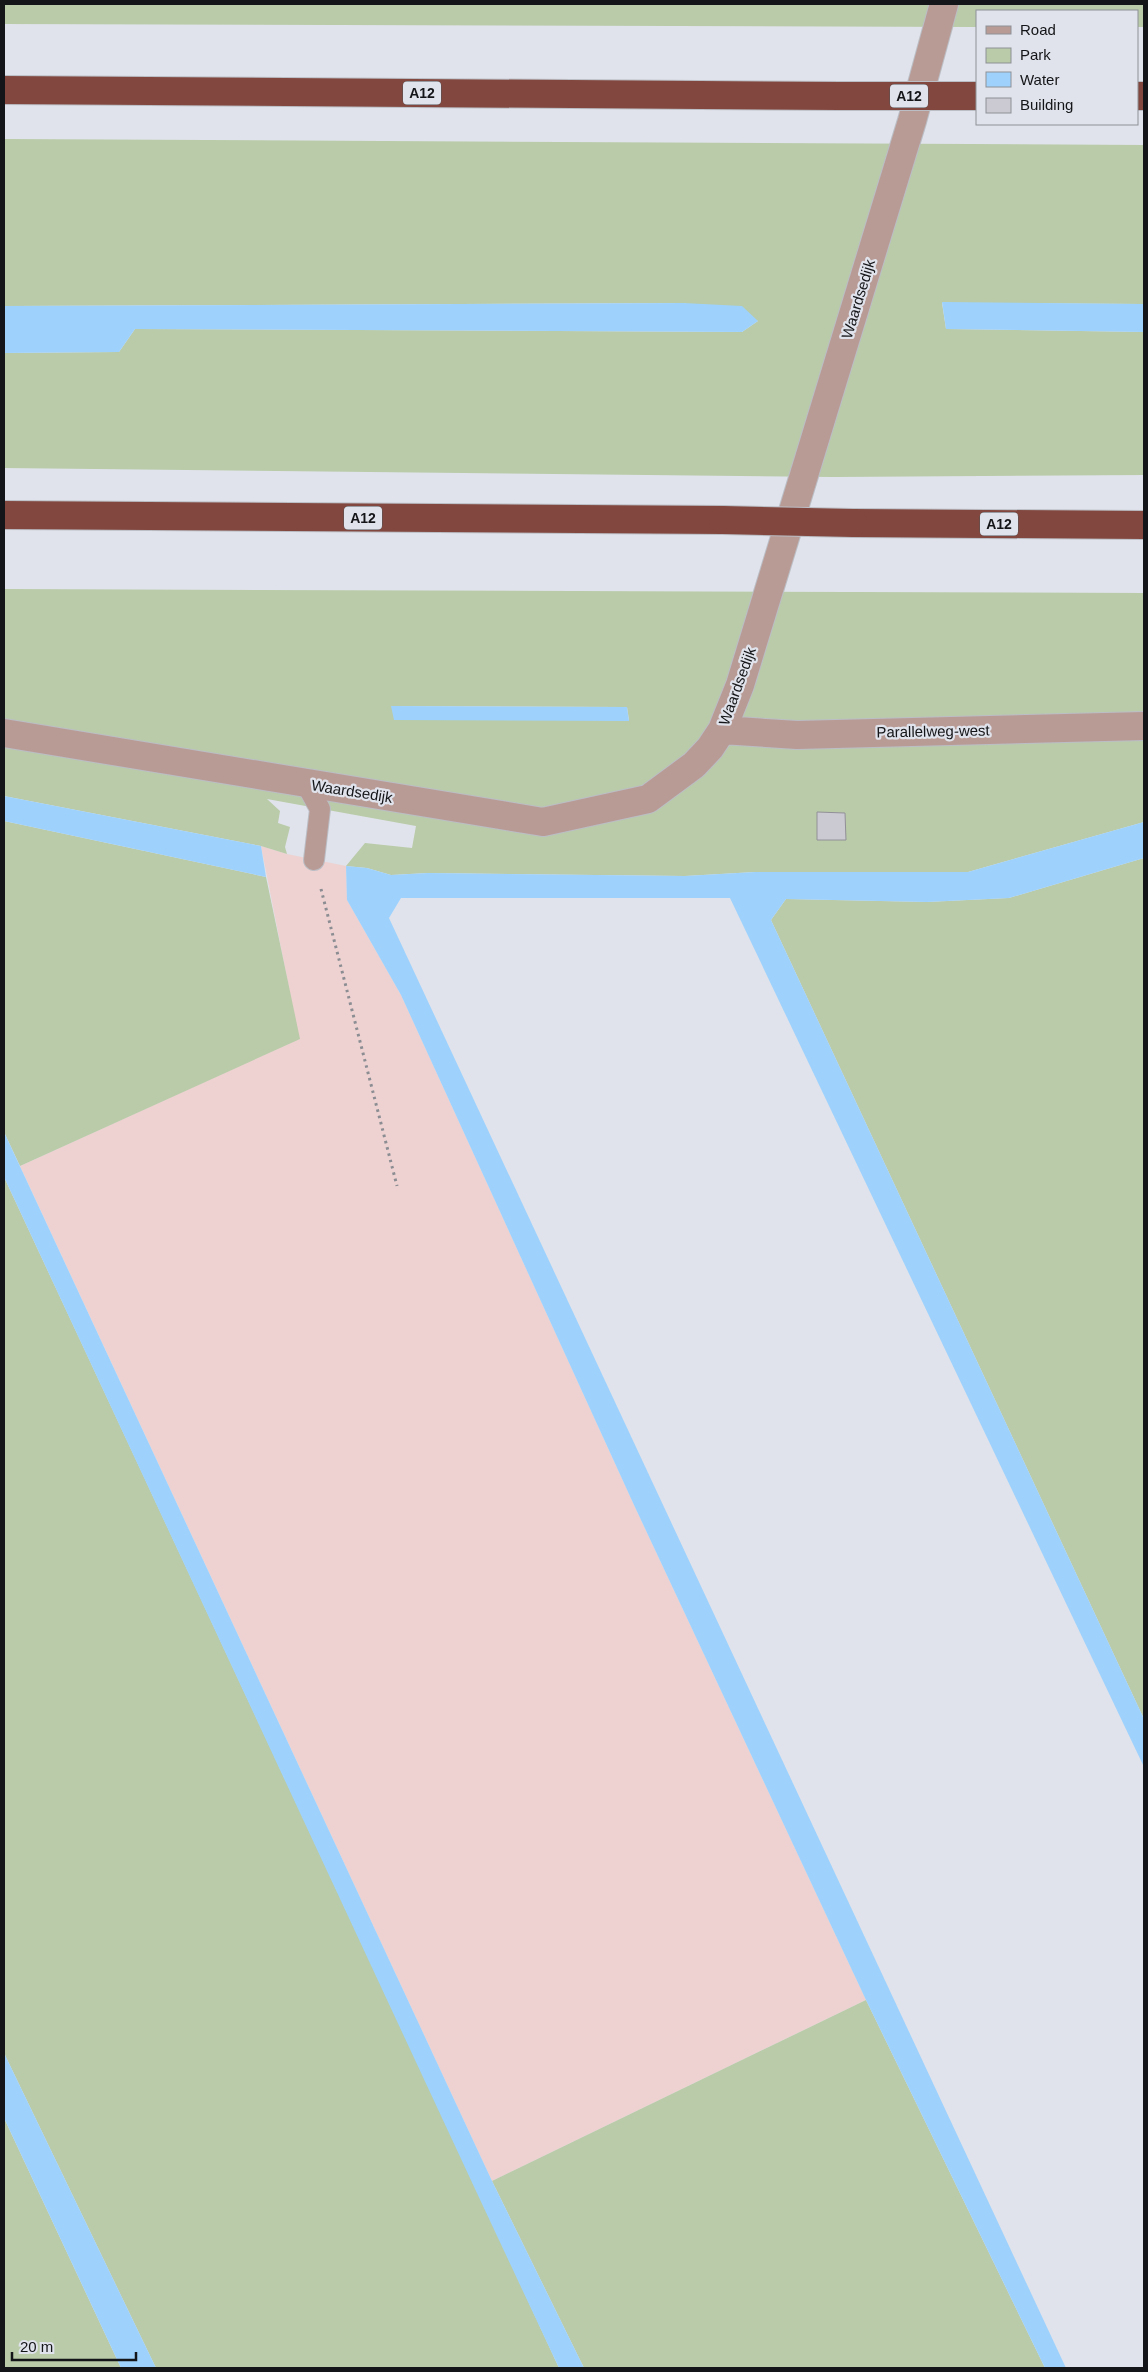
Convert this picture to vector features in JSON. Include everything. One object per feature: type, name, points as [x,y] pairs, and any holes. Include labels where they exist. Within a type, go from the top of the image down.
[{"type":"highway","name":"A12","points":[[4,90],[976,96]]},
{"type":"highway","name":"A12","points":[[4,515],[1144,524]]},
{"type":"street","name":"Waardsedijk","points":[[4,733],[542,822],[648,799],[694,765],[722,730],[740,685],[912,121],[944,4]]},
{"type":"street","name":"Parallelweg-west","points":[[722,730],[797,734],[1144,726]]},
{"type":"lane","points":[[306,784],[320,809],[314,860]]},
{"type":"path","points":[[314,860],[397,1186]]},
{"type":"shaded area","points":[[261,846],[287,854],[346,866],[347,900],[401,995],[634,1505],[866,2000],[492,2181],[20,1166],[299,1039]]},
{"type":"green space","points":[[4,4],[1144,4],[1144,27],[1138,27],[1138,10],[976,10],[976,27],[4,24]]},
{"type":"green space","points":[[4,139],[1144,145],[1144,304],[942,303],[946,329],[1144,332],[1144,475],[833,477],[4,468],[4,353],[119,352],[135,329],[742,332],[758,321],[683,303],[4,306]]},
{"type":"green space","points":[[4,589],[1144,593],[1144,822],[968,872],[755,872],[685,876],[428,873],[391,875],[367,868],[346,866],[365,843],[412,848],[416,826],[267,799],[280,811],[278,823],[290,827],[285,847],[287,854],[261,846],[4,796]],"holes":[[[392,706],[627,707],[629,720],[395,720]]]},
{"type":"green space","points":[[4,821],[266,877],[300,1039],[20,1166],[4,1132]]},
{"type":"green space","points":[[1144,858],[1144,1719],[771,920],[786,899],[927,902],[1009,898]]},
{"type":"green space","points":[[4,1177],[559,2368],[156,2368],[4,2053]]},
{"type":"green space","points":[[866,2000],[1045,2368],[584,2368],[492,2181]]},
{"type":"green space","points":[[4,2118],[121,2368],[4,2368]]},
{"type":"water","points":[[942,302],[1144,304],[1144,332],[946,329]]},
{"type":"water","points":[[683,303],[742,306],[758,321],[742,332],[135,329],[119,352],[4,353],[4,306]]},
{"type":"water","points":[[391,706],[627,707],[629,721],[394,720]]},
{"type":"water","points":[[4,796],[261,846],[266,877],[4,821]]},
{"type":"water","points":[[1144,822],[1144,858],[1009,898],[927,902],[786,899],[771,920],[1144,1719],[1144,1767],[730,898],[401,898],[389,918],[1066,2368],[1045,2368],[866,2000],[634,1505],[401,995],[347,900],[346,866],[367,868],[391,875],[428,873],[685,876],[755,872],[968,872]]},
{"type":"water","points":[[4,1132],[492,2181],[584,2368],[559,2368],[4,1177]]},
{"type":"water","points":[[4,2053],[156,2368],[121,2368],[4,2118]]},
{"type":"building","points":[[817,812],[845,813],[846,840],[817,840]]}]
